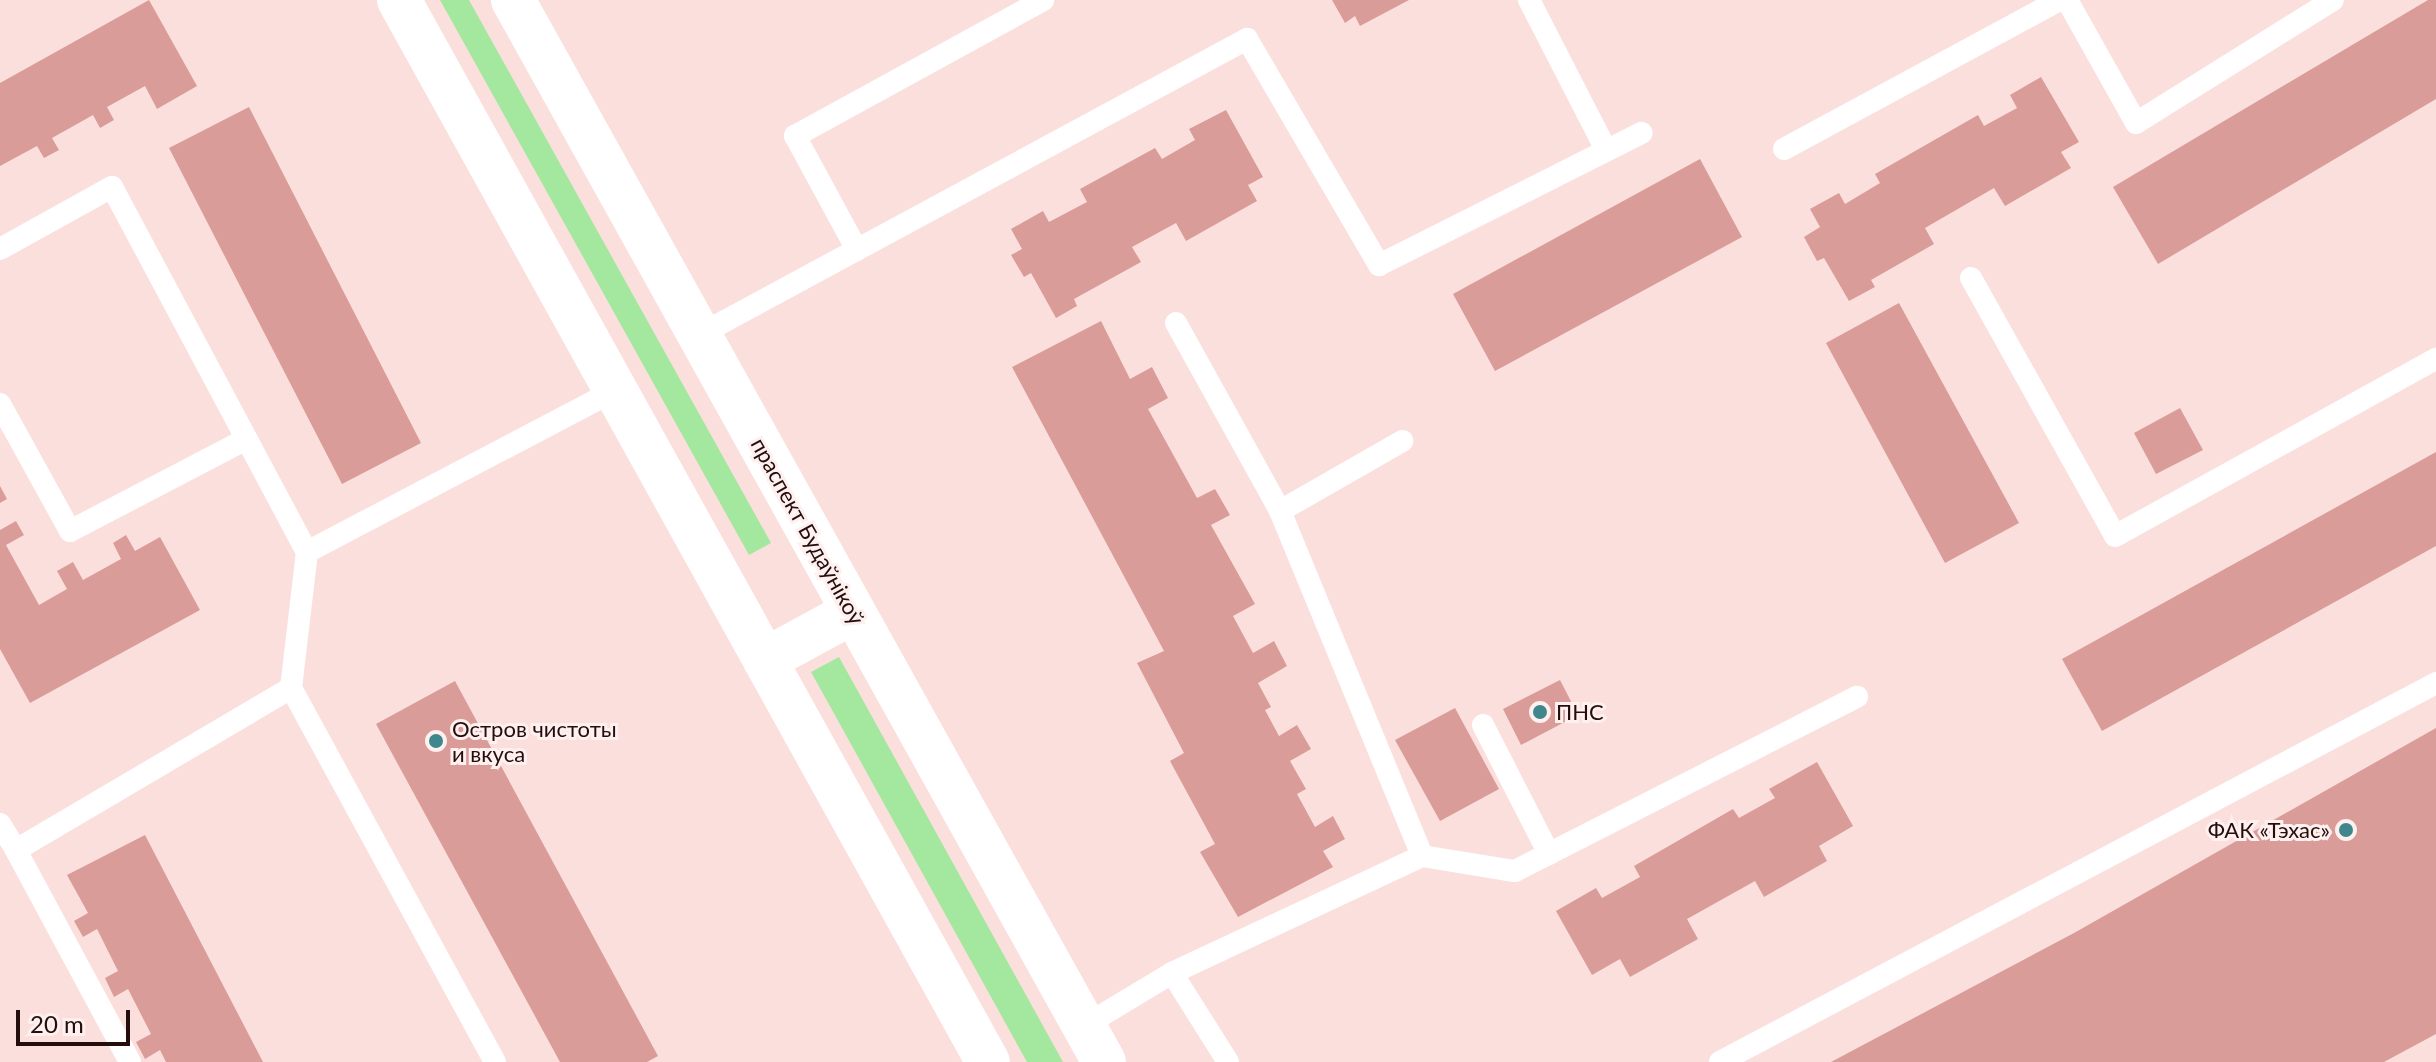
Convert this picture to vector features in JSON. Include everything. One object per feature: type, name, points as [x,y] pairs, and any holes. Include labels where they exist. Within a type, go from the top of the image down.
[{"type":"main road","points":[[399,0],[988,1062]]},
{"type":"main road","name":"праспект Будаўнікоў","points":[[513,0],[1094,1044]]},
{"type":"main road","points":[[765,660],[853,612]]},
{"type":"lane","points":[[857,250],[795,136],[1043,0]]},
{"type":"lane","points":[[1529,0],[1606,150]]},
{"type":"lane","points":[[1784,149],[2060,0]]},
{"type":"lane","points":[[2067,0],[2136,123],[2333,0]]},
{"type":"lane","points":[[699,335],[1247,39],[1379,265],[1642,133]]},
{"type":"lane","points":[[0,249],[112,187],[307,552],[291,688],[495,1062]]},
{"type":"lane","points":[[1971,278],[2115,536],[2436,359]]},
{"type":"lane","points":[[1176,323],[1280,511],[1422,856]]},
{"type":"lane","points":[[307,552],[615,390]]},
{"type":"lane","points":[[0,404],[70,531],[247,439]]},
{"type":"lane","points":[[1280,511],[1402,441]]},
{"type":"lane","points":[[1720,1062],[2436,683]]},
{"type":"lane","points":[[16,850],[291,688]]},
{"type":"lane","points":[[1094,1044],[1172,973],[1422,856],[1515,871],[1857,697]]},
{"type":"lane","points":[[1483,725],[1549,854]]},
{"type":"lane","points":[[0,824],[130,1062]]},
{"type":"lane","points":[[1172,973],[1228,1062]]},
{"type":"green space","points":[[440,0],[469,0],[771,543],[749,555]]},
{"type":"green space","points":[[839,657],[1063,1062],[1027,1062],[811,672]]},
{"type":"building","points":[[149,0],[197,86],[157,109],[145,86],[107,107],[114,120],[100,128],[93,115],[52,138],[59,150],[44,158],[37,146],[0,166],[0,83]]},
{"type":"building","points":[[1332,0],[1409,0],[1360,26],[1355,16],[1345,23]]},
{"type":"building","points":[[2428,0],[2436,0],[2436,99],[2158,264],[2113,187]]},
{"type":"building","points":[[2041,77],[2079,142],[2061,152],[2071,168],[2005,206],[1994,188],[1925,228],[1934,244],[1871,280],[1875,287],[1849,301],[1824,258],[1817,261],[1804,237],[1820,227],[1810,209],[1839,193],[1845,204],[1880,183],[1875,174],[1978,115],[1984,126],[2017,108],[2010,95]]},
{"type":"building","points":[[249,107],[421,443],[342,484],[169,148]]},
{"type":"building","points":[[1226,110],[1263,177],[1248,185],[1257,201],[1186,241],[1176,223],[1132,247],[1141,262],[1074,299],[1077,306],[1056,318],[1031,273],[1024,277],[1011,255],[1022,249],[1011,229],[1043,211],[1049,222],[1087,202],[1080,189],[1155,148],[1162,159],[1195,140],[1189,129]]},
{"type":"building","points":[[1700,159],[1742,237],[1495,371],[1453,294]]},
{"type":"building","points":[[1899,303],[2019,523],[1945,563],[1826,343]]},
{"type":"building","points":[[1101,321],[1130,379],[1152,367],[1168,398],[1148,409],[1197,498],[1215,489],[1230,515],[1211,525],[1255,604],[1233,616],[1253,653],[1274,641],[1287,666],[1258,683],[1271,707],[1265,710],[1279,736],[1297,725],[1311,749],[1290,761],[1306,789],[1297,794],[1315,827],[1333,816],[1345,839],[1323,851],[1333,867],[1238,917],[1200,852],[1215,844],[1170,761],[1184,753],[1137,663],[1164,651],[1012,367]]},
{"type":"building","points":[[2180,408],[2203,450],[2156,474],[2134,433]]},
{"type":"building","points":[[2436,452],[2436,546],[2102,731],[2062,659]]},
{"type":"building","points":[[0,486],[7,499],[0,503]]},
{"type":"building","points":[[16,521],[24,535],[6,545],[39,605],[67,589],[57,571],[73,562],[83,580],[121,559],[113,543],[126,535],[135,551],[160,537],[200,610],[30,703],[0,649],[0,530]]},
{"type":"building","name":"ПНС","points":[[1560,680],[1578,715],[1521,745],[1503,709]]},
{"type":"building","points":[[455,681],[658,1056],[647,1062],[560,1062],[376,724]]},
{"type":"building","points":[[1455,708],[1499,789],[1440,821],[1395,740]]},
{"type":"building","name":"ФАК «Тэхас»","points":[[2436,728],[2436,1034],[2384,1062],[1831,1062],[2074,933]]},
{"type":"building","points":[[1817,762],[1853,826],[1819,846],[1827,861],[1764,897],[1755,881],[1687,919],[1698,939],[1630,977],[1620,959],[1592,975],[1556,911],[1596,888],[1602,898],[1640,877],[1634,866],[1733,809],[1739,818],[1775,798],[1769,789]]},
{"type":"building","points":[[145,835],[263,1062],[166,1062],[160,1050],[145,1059],[136,1042],[151,1034],[128,989],[114,997],[105,978],[118,971],[97,929],[83,937],[74,921],[88,913],[67,875]]},
{"type":"place","name":"ПНС","points":[[1540,712]]},
{"type":"place","name":"Остров чистоты и вкуса","points":[[436,741]]},
{"type":"place","name":"ФАК «Тэхас»","points":[[2346,830]]}]
